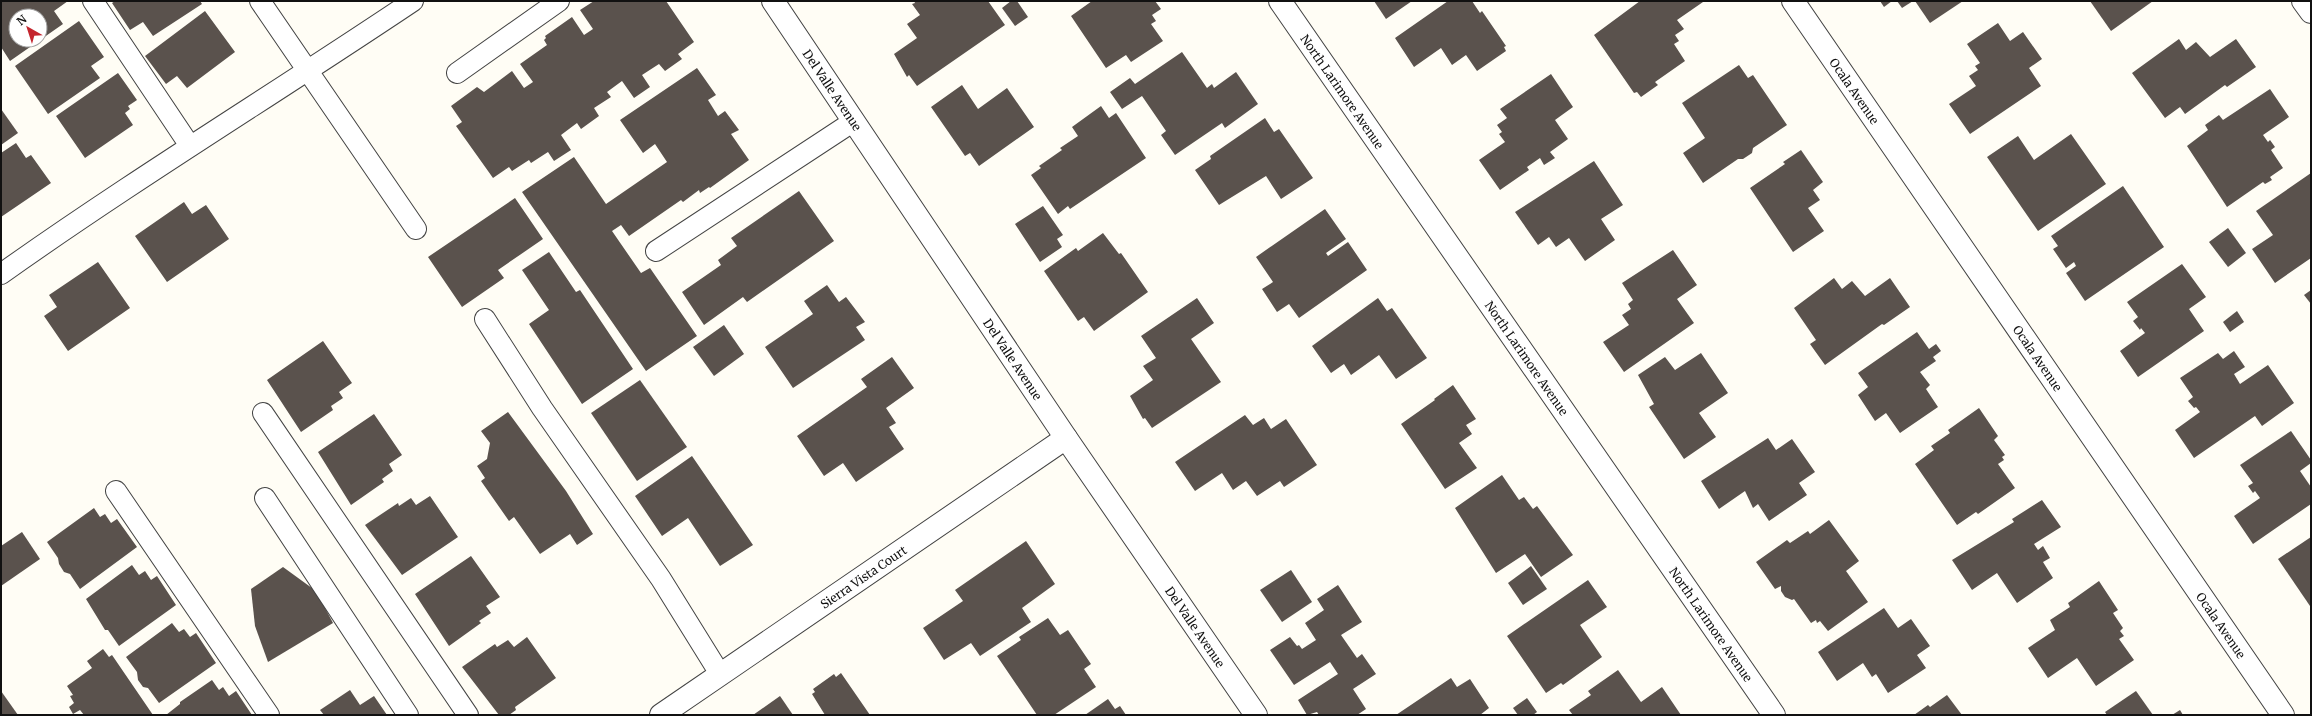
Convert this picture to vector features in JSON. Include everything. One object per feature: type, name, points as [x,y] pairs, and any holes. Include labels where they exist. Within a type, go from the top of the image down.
[{"type":"street","name":"Del Valle Avenue","points":[[774,1],[1066,438],[1256,715]]},
{"type":"street","name":"North Larimore Avenue","points":[[1280,1],[1774,715]]},
{"type":"street","name":"Ocala Avenue","points":[[1792,1],[2283,715]]},
{"type":"street","points":[[2303,1],[2311,12]]},
{"type":"street","name":"Sierra Vista Court","points":[[661,715],[1066,438]]},
{"type":"lane","points":[[93,1],[190,146]]},
{"type":"lane","points":[[260,1],[416,229]]},
{"type":"lane","points":[[1,274],[93,209],[308,72],[413,1]]},
{"type":"lane","points":[[457,73],[559,1]]},
{"type":"lane","points":[[656,251],[854,121]]},
{"type":"lane","points":[[484,319],[542,408],[661,579],[720,674]]},
{"type":"lane","points":[[263,413],[468,715]]},
{"type":"lane","points":[[116,491],[269,715]]},
{"type":"lane","points":[[265,498],[408,715]]},
{"type":"building","points":[[1,1],[68,1],[54,11],[63,24],[48,34],[48,8],[8,8],[8,48],[29,48],[10,61],[1,47]]},
{"type":"building","points":[[115,1],[200,1],[202,4],[153,36],[143,22],[130,30],[112,3]]},
{"type":"building","points":[[594,1],[666,1],[694,42],[678,54],[682,59],[665,71],[659,64],[642,75],[650,87],[634,98],[622,81],[607,92],[611,97],[594,108],[599,116],[581,129],[577,123],[561,135],[571,150],[554,161],[548,152],[531,163],[529,160],[512,171],[509,167],[493,178],[456,126],[462,122],[451,106],[477,87],[484,92],[512,71],[524,88],[533,82],[520,64],[547,45],[544,40],[546,38],[545,36],[572,17],[584,35],[593,29],[580,10]]},
{"type":"building","points":[[914,1],[988,1],[1005,25],[917,86],[909,75],[907,77],[894,54],[917,38],[907,24],[920,15],[912,4],[915,3]]},
{"type":"building","points":[[1011,1],[1017,1],[1028,17],[1015,26],[1002,8]]},
{"type":"building","points":[[1092,1],[1155,1],[1161,9],[1152,15],[1156,21],[1151,24],[1163,41],[1131,62],[1126,55],[1106,68],[1071,16]]},
{"type":"building","points":[[1374,1],[1412,1],[1386,19]]},
{"type":"building","points":[[1448,1],[1472,1],[1480,13],[1482,11],[1506,46],[1504,47],[1506,51],[1477,71],[1466,55],[1452,65],[1441,48],[1414,67],[1395,38]]},
{"type":"building","points":[[1640,1],[1703,2],[1677,20],[1684,29],[1675,35],[1679,41],[1674,44],[1685,61],[1655,82],[1658,85],[1641,97],[1637,92],[1634,93],[1594,35]]},
{"type":"building","points":[[1880,1],[1892,1],[1884,7]]},
{"type":"building","points":[[1897,1],[1913,1],[1902,8]]},
{"type":"building","points":[[1915,1],[1963,1],[1930,23]]},
{"type":"building","points":[[2090,1],[2153,1],[2111,31]]},
{"type":"building","points":[[205,11],[235,52],[187,88],[177,76],[166,84],[145,56]]},
{"type":"building","points":[[79,21],[104,57],[91,66],[100,78],[48,114],[15,66],[41,48],[48,48],[48,43]]},
{"type":"building","points":[[1998,23],[2010,41],[2023,32],[2042,59],[2029,68],[2041,86],[1970,134],[1949,104],[1976,86],[1969,76],[1978,70],[1975,66],[1980,63],[1967,44]]},
{"type":"building","points":[[2179,39],[2186,50],[2196,42],[2210,57],[2236,39],[2256,67],[2227,87],[2225,85],[2185,114],[2180,107],[2165,118],[2132,73]]},
{"type":"building","points":[[1182,52],[1207,88],[1212,84],[1214,88],[1236,72],[1258,104],[1225,128],[1222,123],[1175,155],[1161,135],[1166,131],[1142,96],[1122,109],[1110,92],[1130,78],[1135,84]]},
{"type":"building","points":[[1739,65],[1748,78],[1753,75],[1787,125],[1753,148],[1752,153],[1743,159],[1738,159],[1703,183],[1683,153],[1705,138],[1682,103]]},
{"type":"building","points":[[697,68],[716,95],[708,100],[718,116],[725,111],[739,130],[731,134],[749,160],[710,188],[709,187],[700,193],[699,190],[683,202],[681,200],[629,236],[621,225],[612,231],[641,273],[650,268],[697,336],[646,371],[522,192],[574,157],[606,204],[667,162],[655,144],[643,153],[620,120]]},
{"type":"building","points":[[118,73],[137,100],[128,106],[130,109],[125,113],[133,125],[85,158],[56,116]]},
{"type":"building","points":[[1551,74],[1573,107],[1555,120],[1568,139],[1550,152],[1555,158],[1544,165],[1540,158],[1527,167],[1529,170],[1500,190],[1479,160],[1505,142],[1499,134],[1502,132],[1497,125],[1507,118],[1500,109]]},
{"type":"building","points":[[962,85],[978,109],[1007,88],[1034,127],[979,166],[970,153],[965,156],[931,107]]},
{"type":"building","points":[[2270,89],[2289,117],[2263,135],[2268,142],[2270,140],[2275,147],[2271,150],[2283,168],[2270,177],[2272,180],[2265,184],[2263,182],[2227,207],[2187,146],[2208,130],[2205,125],[2219,115],[2223,120]]},
{"type":"building","points":[[1101,106],[1109,118],[1116,113],[1146,158],[1070,209],[1068,206],[1058,214],[1031,175],[1041,168],[1039,166],[1062,150],[1060,148],[1078,136],[1072,127]]},
{"type":"building","points":[[1,109],[18,133],[1,145]]},
{"type":"building","points":[[1265,118],[1274,132],[1279,129],[1313,178],[1281,199],[1266,176],[1219,205],[1195,170],[1211,159],[1210,156]]},
{"type":"building","points":[[2071,134],[2106,184],[2038,231],[1987,157],[2018,136],[2034,160]]},
{"type":"building","points":[[16,143],[26,158],[31,155],[51,183],[1,217],[1,153]]},
{"type":"building","points":[[1801,150],[1823,182],[1813,190],[1820,200],[1808,208],[1824,231],[1793,252],[1750,188],[1785,164],[1783,162]]},
{"type":"building","points":[[1594,161],[1623,205],[1601,219],[1615,240],[1585,261],[1569,238],[1556,247],[1549,237],[1538,245],[1515,212]]},
{"type":"building","points":[[2311,173],[2311,258],[2275,283],[2252,249],[2273,235],[2256,211]]},
{"type":"building","points":[[2123,186],[2164,247],[2085,301],[2066,273],[2076,266],[2074,262],[2066,268],[2053,249],[2058,246],[2051,236]]},
{"type":"building","points":[[799,191],[834,241],[747,302],[743,297],[704,325],[682,292],[721,265],[718,260],[737,246],[731,238]]},
{"type":"building","points":[[515,198],[543,239],[498,270],[504,278],[462,307],[428,257]]},
{"type":"building","points":[[184,202],[192,214],[206,205],[229,239],[167,282],[135,236]]},
{"type":"building","points":[[1043,206],[1063,235],[1057,239],[1062,247],[1040,262],[1015,224]]},
{"type":"building","points":[[1325,209],[1346,239],[1326,253],[1328,256],[1348,242],[1367,270],[1299,318],[1289,304],[1277,312],[1262,289],[1273,282],[1256,257]]},
{"type":"building","points":[[2228,228],[2246,253],[2228,267],[2209,242]]},
{"type":"building","points":[[1103,233],[1119,254],[1121,253],[1148,292],[1094,331],[1084,317],[1078,321],[1044,271],[1076,248],[1078,251]]},
{"type":"building","points":[[1673,250],[1697,285],[1677,299],[1694,323],[1624,372],[1603,342],[1629,325],[1622,315],[1631,309],[1628,304],[1633,300],[1622,283]]},
{"type":"building","points":[[549,252],[576,292],[580,290],[633,369],[582,404],[529,324],[549,310],[522,270]]},
{"type":"building","points":[[98,262],[130,308],[68,351],[44,316],[57,307],[49,295]]},
{"type":"building","points":[[2182,264],[2206,297],[2189,309],[2204,331],[2138,377],[2120,351],[2145,333],[2141,328],[2140,330],[2133,321],[2138,317],[2127,302]]},
{"type":"building","points":[[1834,278],[1842,289],[1852,281],[1865,296],[1890,278],[1910,307],[1884,325],[1882,324],[1825,365],[1810,344],[1816,340],[1794,308]]},
{"type":"building","points":[[827,285],[839,302],[846,297],[865,322],[856,327],[865,340],[793,388],[765,347],[813,314],[804,301]]},
{"type":"building","points":[[2311,290],[2311,304],[2304,295]]},
{"type":"building","points":[[1197,298],[1214,323],[1191,339],[1221,382],[1152,428],[1145,418],[1143,419],[1130,396],[1153,380],[1143,366],[1156,358],[1141,336]]},
{"type":"building","points":[[1378,298],[1387,311],[1392,308],[1427,358],[1396,379],[1379,355],[1351,375],[1344,364],[1331,373],[1312,346]]},
{"type":"building","points":[[2237,311],[2244,322],[2230,332],[2223,322]]},
{"type":"building","points":[[724,325],[744,354],[714,376],[693,347]]},
{"type":"building","points":[[1917,332],[1929,349],[1936,344],[1941,351],[1933,357],[1936,361],[1920,372],[1930,385],[1926,389],[1938,407],[1900,433],[1886,413],[1875,421],[1858,395],[1868,387],[1858,373]]},
{"type":"building","points":[[323,341],[352,383],[339,392],[343,398],[331,406],[333,410],[301,432],[267,380]]},
{"type":"building","points":[[2234,351],[2245,367],[2234,374],[2240,384],[2268,365],[2294,403],[2262,426],[2255,416],[2194,458],[2175,430],[2200,412],[2188,401],[2193,397],[2180,378],[2218,353],[2223,359]]},
{"type":"building","points":[[1701,353],[1728,393],[1699,413],[1716,437],[1684,459],[1649,407],[1654,404],[1638,375],[1665,357],[1675,370]]},
{"type":"building","points":[[892,357],[914,388],[886,408],[896,423],[889,427],[904,449],[856,482],[843,463],[824,476],[797,436],[867,387],[861,379]]},
{"type":"building","points":[[640,380],[687,447],[637,481],[591,413]]},
{"type":"building","points":[[1453,385],[1476,419],[1466,425],[1472,434],[1459,443],[1477,468],[1445,489],[1401,424],[1435,400],[1434,399]]},
{"type":"building","points":[[1979,408],[1998,436],[1994,440],[2005,455],[2002,457],[2004,460],[1998,464],[2015,488],[1978,514],[1976,512],[1957,525],[1915,464],[1934,450],[1931,446],[1950,433],[1948,430]]},
{"type":"building","points":[[508,412],[566,491],[593,534],[577,545],[570,534],[540,554],[514,517],[509,521],[481,481],[485,478],[477,466],[487,459],[490,443],[481,431]]},
{"type":"building","points":[[374,414],[402,455],[389,464],[393,471],[382,479],[384,482],[351,505],[318,452]]},
{"type":"building","points":[[1245,415],[1253,425],[1264,418],[1271,429],[1286,419],[1317,465],[1284,487],[1280,481],[1257,496],[1246,481],[1233,490],[1222,473],[1195,491],[1175,462]]},
{"type":"building","points":[[2291,431],[2311,460],[2311,463],[2300,471],[2311,487],[2311,504],[2253,544],[2234,516],[2260,498],[2255,491],[2253,493],[2248,486],[2253,483],[2240,465]]},
{"type":"building","points":[[1768,438],[1776,450],[1792,439],[1815,472],[1799,483],[1807,495],[1769,521],[1758,504],[1753,508],[1745,491],[1719,509],[1701,481]]},
{"type":"building","points":[[692,456],[753,545],[720,566],[688,518],[662,536],[635,496]]},
{"type":"building","points":[[1502,475],[1519,500],[1524,497],[1533,509],[1537,506],[1573,555],[1541,577],[1525,554],[1496,573],[1455,508]]},
{"type":"building","points":[[430,496],[458,537],[402,575],[365,525],[398,503],[399,506],[411,498],[416,505]]},
{"type":"building","points":[[2042,500],[2061,527],[2034,544],[2038,550],[2043,546],[2050,558],[2043,562],[2053,578],[2017,603],[1997,573],[1972,590],[1952,560],[2014,522],[2012,519]]},
{"type":"building","points":[[94,508],[100,517],[105,514],[111,523],[117,519],[137,547],[80,589],[70,574],[64,572],[59,564],[58,558],[47,542]]},
{"type":"building","points":[[1829,520],[1859,561],[1846,571],[1868,602],[1828,631],[1820,621],[1817,623],[1816,620],[1811,623],[1794,599],[1792,600],[1785,597],[1781,591],[1781,586],[1775,589],[1756,562],[1787,540],[1790,543],[1808,531],[1810,534]]},
{"type":"building","points":[[22,532],[40,559],[1,586],[1,546]]},
{"type":"building","points":[[2311,537],[2311,605],[2310,606],[2278,559]]},
{"type":"building","points":[[1026,541],[1055,584],[1022,608],[1031,622],[980,656],[971,643],[944,660],[923,628],[963,601],[955,590]]},
{"type":"building","points":[[471,556],[500,597],[486,606],[491,613],[479,621],[481,623],[449,646],[415,594]]},
{"type":"building","points":[[132,565],[139,575],[145,571],[151,580],[157,576],[176,605],[119,646],[108,630],[105,630],[86,599]]},
{"type":"building","points":[[1531,566],[1547,589],[1523,605],[1508,583]]},
{"type":"building","points":[[283,567],[316,591],[333,623],[268,662],[255,626],[251,589]]},
{"type":"building","points":[[1291,570],[1312,602],[1282,622],[1260,590]]},
{"type":"building","points":[[1588,580],[1607,607],[1580,625],[1602,657],[1563,685],[1561,683],[1546,693],[1507,636]]},
{"type":"building","points":[[2099,581],[2118,610],[2113,613],[2123,628],[2120,631],[2124,636],[2119,639],[2134,660],[2096,686],[2077,658],[2048,678],[2028,648],[2055,630],[2050,620],[2070,607],[2068,603]]},
{"type":"building","points":[[1338,585],[1362,622],[1341,635],[1357,658],[1362,654],[1376,674],[1353,689],[1366,709],[1357,715],[1319,715],[1317,712],[1307,715],[1298,700],[1338,674],[1330,662],[1294,685],[1270,650],[1290,637],[1297,646],[1299,645],[1302,649],[1316,640],[1305,623],[1324,610],[1317,599]]},
{"type":"building","points":[[1884,608],[1898,628],[1911,619],[1930,646],[1917,655],[1926,668],[1888,693],[1876,674],[1872,677],[1863,663],[1837,681],[1818,652]]},
{"type":"building","points":[[1048,618],[1060,635],[1068,630],[1091,664],[1084,669],[1096,687],[1054,715],[1037,715],[997,656],[1021,640],[1019,637]]},
{"type":"building","points":[[172,623],[179,632],[184,629],[190,637],[196,633],[216,663],[159,703],[148,688],[143,687],[138,680],[137,672],[126,657]]},
{"type":"building","points":[[527,637],[556,678],[515,707],[516,710],[509,715],[499,715],[462,667],[495,644],[497,647],[508,640],[514,647]]},
{"type":"building","points":[[103,649],[109,657],[112,655],[153,715],[84,715],[80,710],[73,714],[69,707],[74,703],[70,696],[73,695],[67,686],[92,668],[87,661]]},
{"type":"building","points":[[1618,670],[1641,702],[1662,687],[1681,715],[1573,715],[1569,710],[1591,695],[1588,691]]},
{"type":"building","points":[[841,673],[870,715],[825,715],[812,694],[815,692],[813,689],[834,674],[836,677]]},
{"type":"building","points":[[1451,678],[1457,687],[1470,679],[1489,708],[1480,715],[1396,715]]},
{"type":"building","points":[[212,680],[219,690],[223,687],[229,696],[236,691],[252,715],[166,715],[180,704],[180,702]]},
{"type":"building","points":[[350,690],[360,705],[374,696],[387,715],[324,715],[320,710]]},
{"type":"building","points":[[1,691],[18,715],[1,715]]},
{"type":"building","points":[[2136,691],[2153,715],[2107,715],[2105,712]]},
{"type":"building","points":[[1947,695],[1962,715],[1914,715],[1928,705],[1930,707]]},
{"type":"building","points":[[780,696],[793,715],[753,715]]},
{"type":"building","points":[[1527,698],[1537,712],[1533,715],[1518,715],[1513,708]]},
{"type":"building","points":[[1108,699],[1115,709],[1120,706],[1126,715],[1085,715]]},
{"type":"building","points":[[2180,710],[2183,715],[2172,715]]}]
